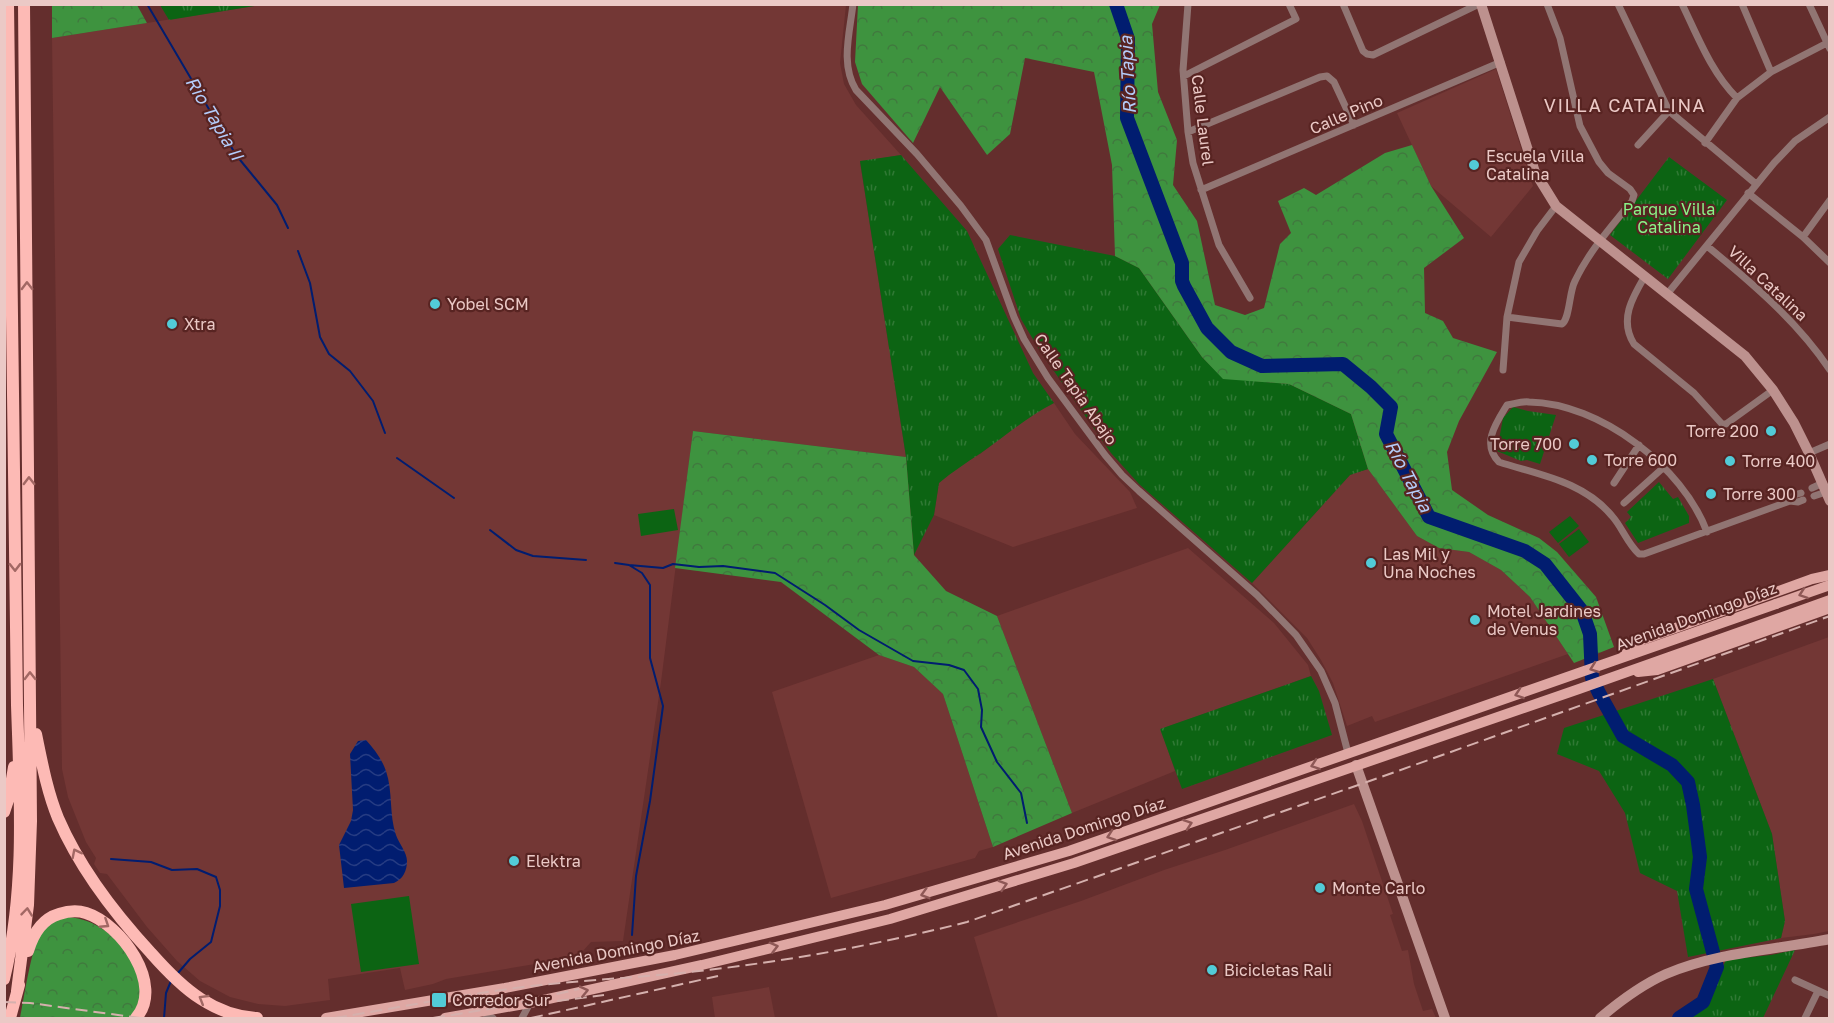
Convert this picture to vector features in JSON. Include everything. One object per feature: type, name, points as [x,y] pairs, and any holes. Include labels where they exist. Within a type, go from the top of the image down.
[{"type":"highway","points":[[4,979],[16,907],[21,818],[17,705],[8,4]]},
{"type":"highway","points":[[17,991],[28,905],[31,821],[24,4]]},
{"type":"highway","points":[[4,812],[13,771],[17,705]]},
{"type":"highway","points":[[31,705],[45,782],[59,819],[85,869],[120,920],[185,988],[223,1011],[257,1018]]},
{"type":"highway","points":[[10,1018],[31,939],[39,926],[53,916],[69,911],[86,913],[108,924],[124,940],[139,963],[146,1000],[142,1012],[136,1018]]},
{"type":"main road","points":[[1616,660],[1642,640],[1830,574]]},
{"type":"main road","name":"Avenida Domingo Díaz","points":[[326,1018],[505,988],[665,957],[885,905],[1069,851],[1830,584]]},
{"type":"main road","name":"Avenida Domingo Díaz","points":[[445,1018],[530,1003],[702,965],[890,919],[1074,863],[1830,600]]},
{"type":"main road","points":[[1620,674],[1658,670],[1830,608]]},
{"type":"street","name":"Calle Tapia Abajo","points":[[853,4],[847,47],[850,81],[917,154],[986,240],[1024,339],[1048,378],[1105,455],[1139,491],[1262,599],[1310,653],[1321,671],[1335,704],[1348,753]]},
{"type":"street","points":[[1184,76],[1296,19],[1289,4]]},
{"type":"street","points":[[1343,4],[1363,51],[1373,55],[1480,4],[1501,62],[1535,172],[1556,206],[1745,356],[1773,390],[1794,423],[1826,492]]},
{"type":"street","points":[[1507,317],[1562,324],[1568,318],[1569,301],[1575,281],[1634,195],[1599,162],[1580,126],[1560,38],[1547,4]]},
{"type":"street","points":[[1618,4],[1669,111],[1756,184]]},
{"type":"street","points":[[1682,4],[1707,58],[1725,86],[1737,98]]},
{"type":"street","points":[[1742,4],[1771,72]]},
{"type":"street","points":[[1705,143],[1737,98],[1771,72],[1828,46],[1809,4]]},
{"type":"street","name":"Calle Laurel","points":[[1190,5],[1184,76],[1193,164],[1219,245],[1250,298]]},
{"type":"street","name":"Calle Pino","points":[[1201,190],[1501,62]]},
{"type":"street","points":[[1188,132],[1320,77],[1328,76],[1334,82],[1354,125]]},
{"type":"street","points":[[1638,145],[1669,111]]},
{"type":"street","points":[[1668,293],[1756,184],[1795,141],[1830,117]]},
{"type":"street","points":[[1748,194],[1803,237],[1830,263]]},
{"type":"street","points":[[1803,237],[1830,200]]},
{"type":"street","points":[[1503,370],[1507,317],[1519,262],[1537,231],[1556,206]]},
{"type":"street","name":"Villa Catalina","points":[[1707,246],[1746,278],[1791,321],[1830,370]]},
{"type":"street","points":[[1645,276],[1628,308],[1627,327],[1630,337],[1634,344],[1694,393],[1722,424],[1726,424],[1773,390]]},
{"type":"street","points":[[1707,532],[1694,504],[1664,467],[1639,445],[1599,420],[1557,405],[1528,401],[1507,405],[1493,428],[1490,449],[1493,457],[1499,462],[1558,479],[1580,489],[1612,516],[1639,554],[1707,532],[1790,501],[1798,502],[1802,496]]},
{"type":"street","points":[[1809,453],[1830,444]]},
{"type":"street","points":[[1614,483],[1639,445]]},
{"type":"street","points":[[1624,503],[1664,467]]},
{"type":"street","points":[[1812,488],[1826,492]]},
{"type":"street","points":[[1814,496],[1826,492]]},
{"type":"street","points":[[1830,584],[1830,591]]},
{"type":"street","points":[[1356,765],[1445,1018]]},
{"type":"street","points":[[1600,1018],[1644,986],[1664,975],[1733,954],[1830,939]]},
{"type":"street","points":[[1795,980],[1830,996]]},
{"type":"street","points":[[1805,1018],[1818,991]]},
{"type":"street","points":[[522,1018],[530,1003]]},
{"type":"street","points":[[482,1012],[493,1018]]},
{"type":"shaded area","points":[[267,4],[846,5],[840,63],[844,84],[856,105],[901,155],[860,162],[906,457],[693,431],[661,682],[623,941],[591,942],[582,952],[565,959],[446,979],[405,990],[400,968],[328,979],[330,1000],[285,1006],[258,1004],[230,997],[200,981],[177,961],[147,927],[107,874],[100,873],[94,864],[96,858],[86,842],[68,797],[62,769],[52,38]]},
{"type":"shaded area","name":"Escuela Villa Catalina","points":[[1496,69],[1533,186],[1491,237],[1431,186],[1397,113]]},
{"type":"shaded area","points":[[1054,403],[1075,434],[1130,492],[1137,508],[1013,547],[934,515],[939,483],[1031,415]]},
{"type":"shaded area","points":[[1368,469],[1417,536],[1439,548],[1469,552],[1501,570],[1530,597],[1568,654],[1375,722],[1372,716],[1347,726],[1333,683],[1307,638],[1252,583],[1350,475]]},
{"type":"shaded area","points":[[1188,548],[1274,623],[1308,665],[1311,676],[1161,729],[1175,771],[1072,813],[997,616]]},
{"type":"shaded area","points":[[1829,637],[1829,931],[1781,938],[1785,921],[1772,834],[1713,679]]},
{"type":"shaded area","points":[[879,655],[914,667],[943,694],[993,847],[979,851],[975,858],[831,898],[772,692]]},
{"type":"shaded area","points":[[1354,804],[1362,821],[1393,914],[1390,915],[1402,951],[1408,950],[1414,984],[1423,1011],[1432,1009],[1436,1018],[998,1018],[974,937]]},
{"type":"shaded area","points":[[769,987],[775,1018],[715,1018],[712,997]]},
{"type":"green space","points":[[160,4],[267,4],[169,20],[160,5]]},
{"type":"green space","points":[[52,5],[137,5],[147,23],[52,38]]},
{"type":"green space","points":[[858,5],[1160,5],[1152,24],[1158,92],[1177,140],[1173,185],[1197,221],[1215,305],[1245,315],[1264,308],[1280,244],[1291,233],[1278,201],[1304,188],[1316,195],[1385,153],[1412,145],[1431,186],[1464,238],[1424,268],[1425,313],[1443,321],[1453,338],[1497,352],[1459,421],[1447,452],[1452,490],[1488,515],[1539,538],[1557,552],[1596,597],[1614,647],[1574,663],[1530,597],[1501,570],[1469,552],[1439,548],[1417,536],[1368,469],[1351,414],[1289,384],[1223,379],[1202,357],[1139,268],[1115,256],[1112,165],[1094,72],[1025,58],[1010,134],[987,155],[940,87],[913,143],[862,84],[855,62]]},
{"type":"green space","points":[[901,155],[967,231],[1033,373],[1054,403],[1025,420],[939,483],[934,515],[914,555],[906,457],[860,161]]},
{"type":"green space","name":"Parque Villa Catalina","points":[[1669,157],[1727,200],[1668,279],[1610,235]]},
{"type":"green space","points":[[1010,235],[1115,256],[1139,268],[1202,357],[1223,378],[1289,384],[1351,414],[1368,469],[1350,475],[1252,583],[1139,484],[1111,453],[1040,351],[1021,319],[998,249]]},
{"type":"green space","points":[[1513,407],[1556,415],[1540,464],[1527,460],[1521,461],[1497,451],[1503,418]]},
{"type":"green space","points":[[693,431],[906,457],[914,555],[946,591],[997,616],[1072,813],[993,847],[943,694],[914,667],[879,655],[781,582],[675,568]]},
{"type":"green space","points":[[1659,482],[1673,499],[1678,497],[1689,516],[1689,523],[1638,543],[1625,523],[1631,517],[1627,512]]},
{"type":"green space","points":[[674,509],[678,530],[641,536],[638,514]]},
{"type":"green space","points":[[1570,516],[1579,526],[1558,543],[1549,532]]},
{"type":"green space","points":[[1579,529],[1589,542],[1569,557],[1559,544]]},
{"type":"green space","points":[[1311,676],[1319,691],[1332,735],[1182,789],[1160,729]]},
{"type":"green space","points":[[1713,679],[1772,834],[1785,921],[1781,938],[1688,957],[1677,891],[1640,873],[1625,813],[1599,771],[1557,754],[1564,728]]},
{"type":"green space","points":[[409,896],[419,964],[361,972],[351,904]]},
{"type":"green space","points":[[65,917],[94,924],[119,942],[129,955],[140,982],[141,997],[132,1018],[20,1018],[31,960],[38,939],[44,929]]},
{"type":"green space","points":[[1795,950],[1763,1018],[1684,1018],[1708,998],[1726,960]]},
{"type":"water","points":[[366,740],[378,754],[386,771],[390,787],[392,819],[397,838],[406,854],[407,865],[402,877],[394,883],[344,888],[339,845],[351,821],[353,810],[350,754],[358,741]]},
{"type":"waterway","name":"Rio Tapia II","points":[[147,4],[236,155],[277,205],[288,228]]},
{"type":"waterway","name":"Río Tapia","points":[[1116,4],[1128,39],[1127,118],[1182,263],[1182,281],[1207,328],[1231,352],[1262,366],[1343,364],[1371,387],[1391,407],[1386,434],[1429,517],[1525,551],[1545,564],[1582,611],[1590,634],[1592,678],[1623,736],[1672,765],[1688,782],[1700,857],[1696,889],[1717,967],[1703,1002],[1679,1018]]},
{"type":"waterway","name":"Rio Tapia II","points":[[298,251],[310,283],[320,337],[329,354],[350,371],[373,401],[385,433]]},
{"type":"waterway","name":"Rio Tapia II","points":[[397,458],[454,498]]},
{"type":"waterway","name":"Rio Tapia II","points":[[490,530],[516,550],[533,556],[586,560]]},
{"type":"waterway","points":[[615,563],[629,565],[642,573],[650,585],[650,658],[663,706],[650,801],[636,876],[632,935]]},
{"type":"waterway","points":[[629,565],[663,568],[673,564],[699,567],[723,566],[775,573],[859,630],[913,661],[949,665],[964,670],[978,689],[982,710],[981,727],[997,762],[1021,793],[1027,823]]},
{"type":"waterway","points":[[111,859],[151,862],[172,870],[197,869],[216,877],[220,890],[220,906],[211,942],[190,959],[178,973]]},
{"type":"waterway","points":[[164,1018],[166,993],[171,981]]},
{"type":"railway","points":[[335,1018],[523,987],[669,974],[795,958],[967,922],[1830,616]]},
{"type":"railway","points":[[531,1018],[718,976]]},
{"type":"railway","points":[[433,1018],[495,1008],[579,989]]},
{"type":"railway","points":[[557,1001],[604,995]]},
{"type":"railway","points":[[4,1002],[30,1003],[140,1018]]},
{"type":"place","name":"Escuela Villa Catalina","points":[[1474,165]]},
{"type":"place","name":"Yobel SCM","points":[[435,304]]},
{"type":"place","name":"Xtra","points":[[172,324]]},
{"type":"place","name":"Torre 200","points":[[1771,431]]},
{"type":"place","name":"Torre 700","points":[[1574,444]]},
{"type":"place","name":"Torre 600","points":[[1592,460]]},
{"type":"place","name":"Torre 400","points":[[1730,461]]},
{"type":"place","name":"Torre 300","points":[[1711,494]]},
{"type":"place","name":"Las Mil y Una Noches","points":[[1371,563]]},
{"type":"place","name":"Motel Jardines de Venus","points":[[1475,620]]},
{"type":"place","name":"Elektra","points":[[514,861]]},
{"type":"place","name":"Monte Carlo","points":[[1320,888]]},
{"type":"place","name":"Bicicletas Rali","points":[[1212,970]]},
{"type":"place","name":"Corredor Sur","points":[[439,1000]]},
{"type":"district","name":"VILLA CATALINA","points":[[1625,105]]}]
